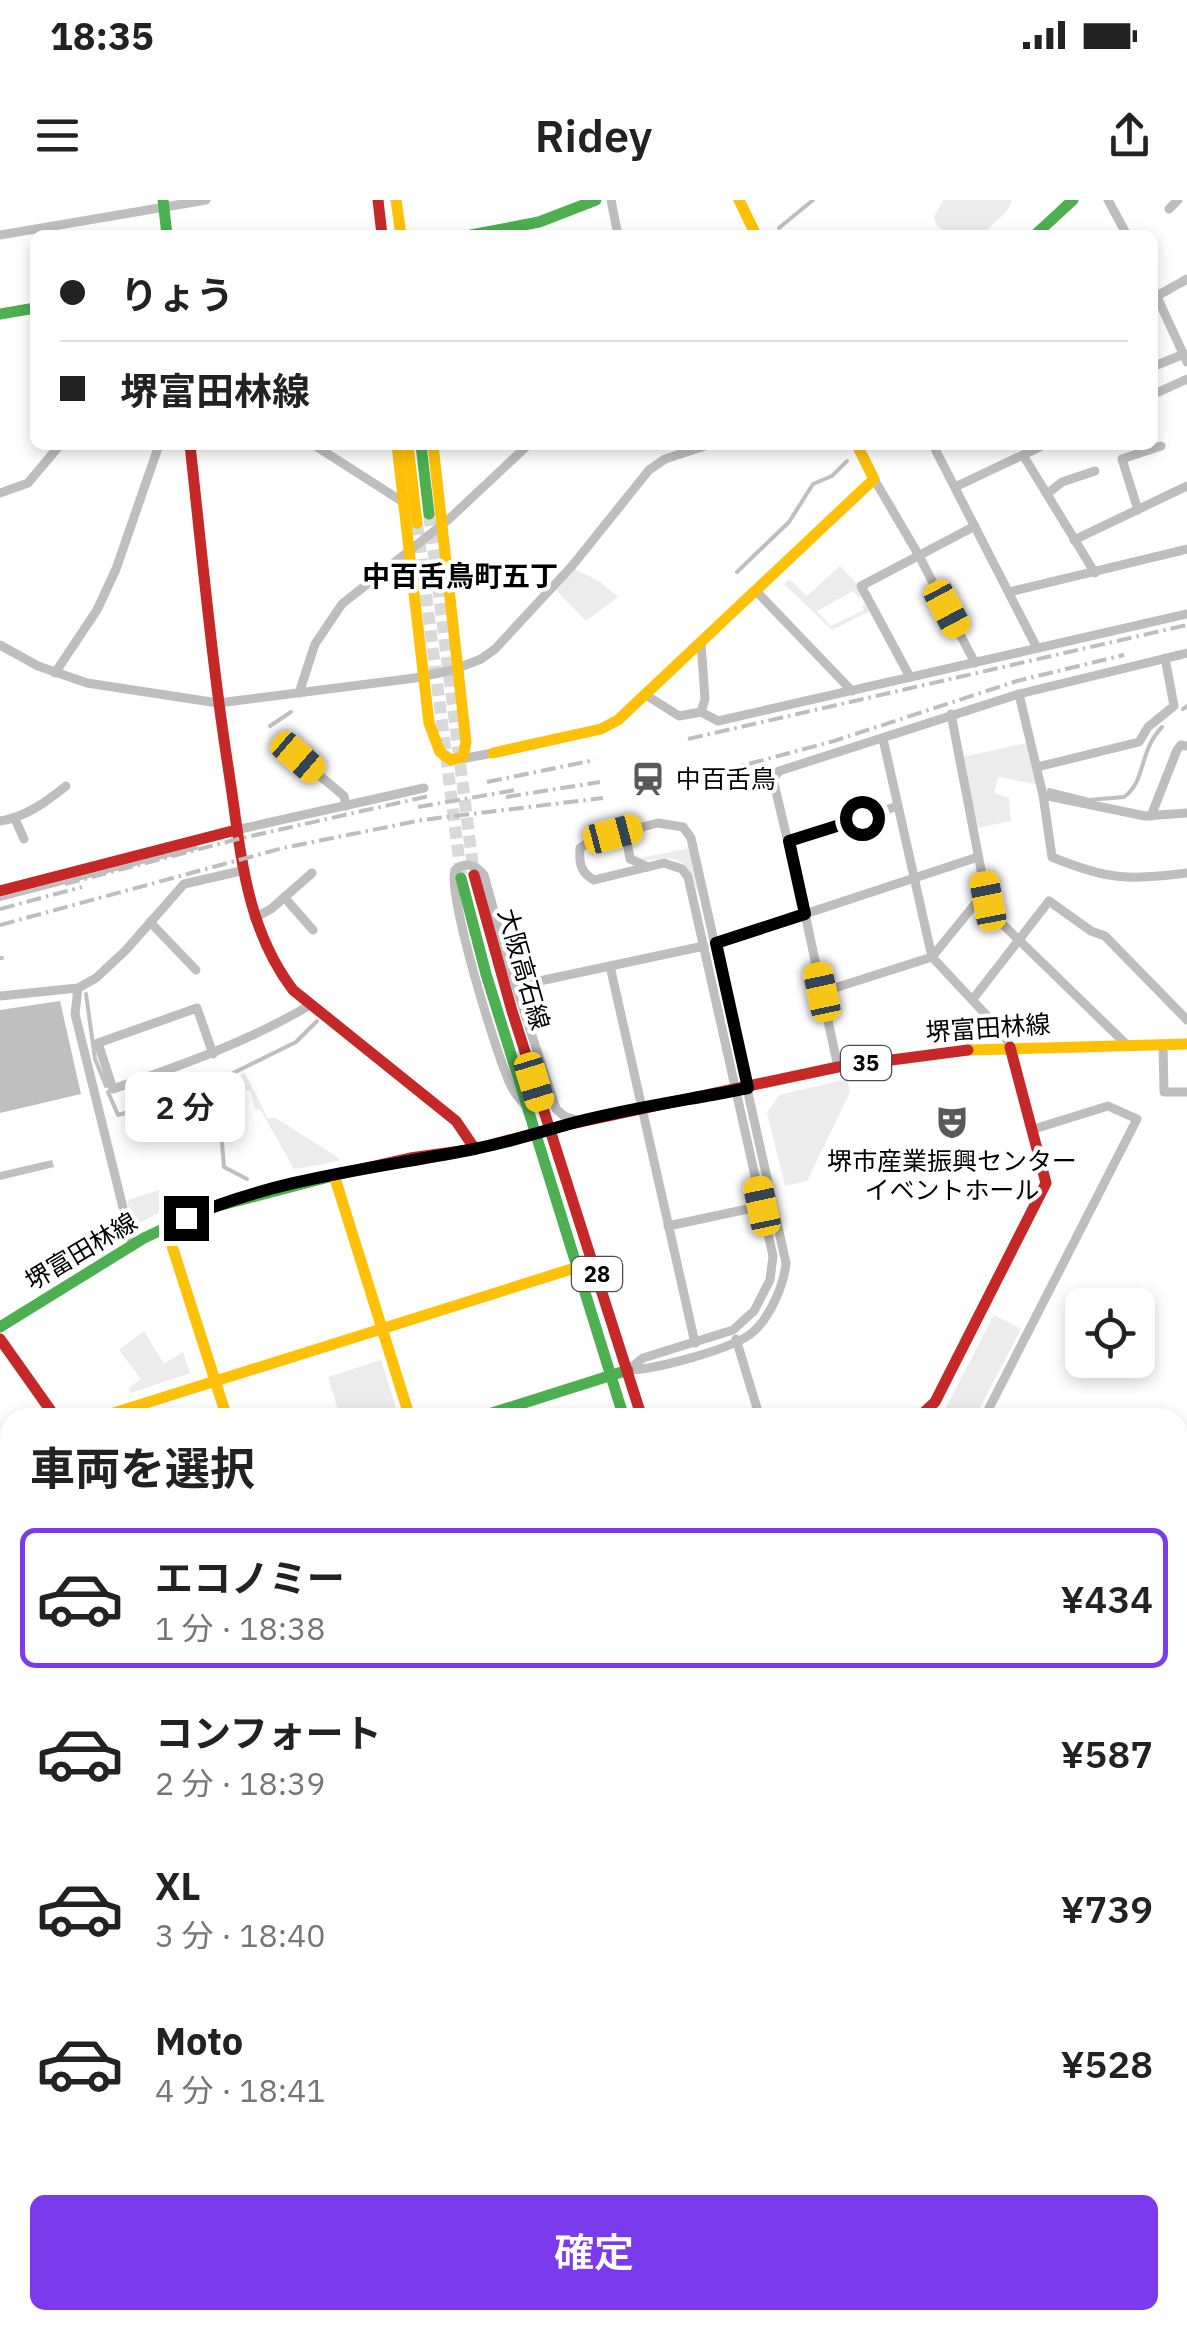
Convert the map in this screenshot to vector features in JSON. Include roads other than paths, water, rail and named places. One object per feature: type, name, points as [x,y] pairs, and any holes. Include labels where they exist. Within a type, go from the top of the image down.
[{"type":"main road","points":[[378,200],[381,230]]},
{"type":"main road","points":[[396,200],[400,230]]},
{"type":"main road","points":[[497,230],[539,222],[596,200]]},
{"type":"main road","points":[[739,200],[754,230]]},
{"type":"main road","points":[[1040,230],[1073,200]]},
{"type":"main road","points":[[163,204],[166,230]]},
{"type":"main road","points":[[0,314],[30,309]]},
{"type":"main road","points":[[191,450],[218,703],[236,830],[254,918],[286,983],[456,1121],[476,1149]]},
{"type":"main road","points":[[397,450],[422,677],[433,736],[442,756],[454,760],[466,752],[465,735],[434,450]]},
{"type":"main road","points":[[409,450],[417,523]]},
{"type":"main road","points":[[421,450],[429,514]]},
{"type":"main road","points":[[493,753],[601,729],[618,720],[874,479],[860,450]]},
{"type":"main road","points":[[0,891],[236,830]]},
{"type":"main road","name":"大阪高石線","points":[[621,1408],[486,974],[468,876],[639,1408]]},
{"type":"main road","name":"堺富田林線","points":[[0,1327],[166,1227],[235,1199],[334,1175],[410,1158],[476,1149],[580,1122],[838,1067],[943,1051],[1010,1046],[1187,1044]]},
{"type":"main road","points":[[929,1408],[1046,1184],[1010,1046]]},
{"type":"main road","points":[[334,1175],[407,1408]]},
{"type":"main road","points":[[166,1227],[224,1408]]},
{"type":"main road","points":[[129,1408],[578,1267]]},
{"type":"main road","points":[[0,1339],[49,1408]]},
{"type":"main road","points":[[507,1408],[628,1370]]},
{"type":"street","points":[[0,235],[163,204],[206,200]]},
{"type":"street","points":[[611,200],[617,230]]},
{"type":"street","points":[[1108,200],[1123,230]]},
{"type":"street","points":[[1169,209],[1178,200]]},
{"type":"street","points":[[1158,290],[1187,279]]},
{"type":"street","points":[[1158,297],[1186,358],[1158,365]]},
{"type":"street","points":[[1158,392],[1187,379]]},
{"type":"street","points":[[0,493],[28,483],[56,450]]},
{"type":"street","points":[[55,673],[97,610],[116,569],[158,450]]},
{"type":"street","points":[[323,450],[403,502]]},
{"type":"street","points":[[299,693],[312,649],[334,614],[443,525],[523,450]]},
{"type":"street","points":[[0,645],[55,673],[113,689],[218,703],[369,686],[458,668],[495,650],[572,566],[641,478],[678,450]]},
{"type":"street","points":[[936,450],[1038,648]]},
{"type":"street","points":[[955,487],[1034,450]]},
{"type":"street","points":[[1138,510],[1122,458],[1148,450]]},
{"type":"street","points":[[1023,455],[1095,573]]},
{"type":"street","points":[[1046,494],[1062,482],[1095,471]]},
{"type":"street","points":[[874,479],[975,664]]},
{"type":"street","points":[[1074,540],[1187,486]]},
{"type":"street","points":[[910,677],[860,586],[975,526]]},
{"type":"street","points":[[1010,592],[1187,549]]},
{"type":"street","points":[[756,591],[852,691]]},
{"type":"street","points":[[646,695],[679,716],[700,712],[718,721],[1187,614]]},
{"type":"street","points":[[700,712],[705,699],[701,642]]},
{"type":"street","points":[[838,1067],[775,775],[951,714],[1187,653]]},
{"type":"street","points":[[1037,767],[1139,742],[1148,728],[1174,706],[1165,658]]},
{"type":"street","points":[[1019,694],[1043,795],[1052,857],[1085,872],[1123,879],[1187,872]]},
{"type":"street","points":[[951,714],[990,911],[1127,1045]]},
{"type":"street","points":[[465,735],[474,749],[493,753]]},
{"type":"street","points":[[883,739],[932,957],[1004,1034],[1010,1046]]},
{"type":"street","points":[[1150,816],[1177,750],[1181,744],[1187,746]]},
{"type":"street","points":[[454,760],[493,753]]},
{"type":"street","points":[[295,755],[344,796],[346,806]]},
{"type":"street","points":[[0,821],[15,819],[42,805],[66,786]]},
{"type":"street","points":[[236,830],[424,788]]},
{"type":"street","points":[[1043,795],[1150,816],[1187,813]]},
{"type":"street","points":[[789,841],[898,806]]},
{"type":"street","points":[[15,819],[24,840]]},
{"type":"street","points":[[628,1370],[643,1358],[734,1330],[754,1311],[773,1269],[742,1089],[716,943],[691,838],[683,827],[672,823],[634,828],[592,840],[580,848],[579,863],[586,876],[594,880],[664,863],[674,864],[688,877],[704,946],[742,1089],[786,1263],[782,1286],[752,1333],[736,1342],[647,1370],[628,1370]]},
{"type":"street","points":[[634,828],[628,836],[630,859],[648,868]]},
{"type":"street","points":[[716,943],[978,857]]},
{"type":"street","points":[[527,1107],[508,1079],[464,936],[452,883],[453,873],[460,866],[472,866],[484,875],[556,1109],[580,1122]]},
{"type":"street","points":[[0,996],[78,988],[99,976],[184,884],[244,870]]},
{"type":"street","points":[[254,918],[312,873]]},
{"type":"street","points":[[284,898],[313,930]]},
{"type":"street","points":[[822,992],[932,957],[975,904],[988,901]]},
{"type":"street","points":[[973,999],[1048,901],[1090,931],[1105,936],[1187,1020]]},
{"type":"street","points":[[150,922],[196,970]]},
{"type":"street","points":[[516,986],[704,946]]},
{"type":"street","points":[[610,966],[695,1343]]},
{"type":"street","points":[[75,1014],[78,988]]},
{"type":"street","points":[[54,990],[68,998],[75,1014],[132,1244]]},
{"type":"street","points":[[213,1054],[196,1008],[98,1043],[113,1089],[213,1054],[262,1034],[312,1004]]},
{"type":"street","points":[[1163,1045],[1164,1092],[1187,1092]]},
{"type":"street","points":[[989,1408],[1137,1119],[1108,1106],[1034,1129]]},
{"type":"street","points":[[668,1226],[762,1206]]},
{"type":"street","points":[[734,1330],[757,1408]]},
{"type":"waterway","points":[[779,228],[813,200]]},
{"type":"waterway","points":[[737,572],[789,522],[813,484],[832,476],[847,461]]},
{"type":"waterway","points":[[1183,709],[1187,706]]},
{"type":"waterway","points":[[270,726],[291,712]]},
{"type":"waterway","points":[[1049,790],[1089,800],[1124,797],[1136,782],[1149,746],[1162,727]]},
{"type":"waterway","points":[[0,899],[196,848]]},
{"type":"waterway","points":[[86,994],[95,1059],[106,1086]]},
{"type":"waterway","points":[[217,1081],[296,1042],[317,1021]]},
{"type":"waterway","points":[[108,1092],[118,1115],[217,1081],[224,1167],[247,1179]]},
{"type":"tunnel","points":[[429,514],[474,875]]},
{"type":"tunnel","points":[[417,523],[461,875]]},
{"type":"railway","points":[[688,739],[1187,625]]},
{"type":"railway","points":[[696,778],[834,741],[1017,681],[1124,655]]},
{"type":"railway","points":[[487,782],[595,760]]},
{"type":"railway","points":[[506,797],[600,782]]},
{"type":"railway","points":[[418,807],[516,790]]},
{"type":"railway","points":[[65,884],[238,839],[429,796]]},
{"type":"railway","points":[[0,925],[283,848],[422,820],[603,798]]},
{"type":"railway","points":[[0,909],[82,887]]},
{"type":"place","name":"中百舌鳥","points":[[648,779]]},
{"type":"place","name":"堺市産業振興センター イベントホール","points":[[952,1122]]},
{"type":"district","name":"中百舌鳥町五丁","points":[[460,576]]}]
